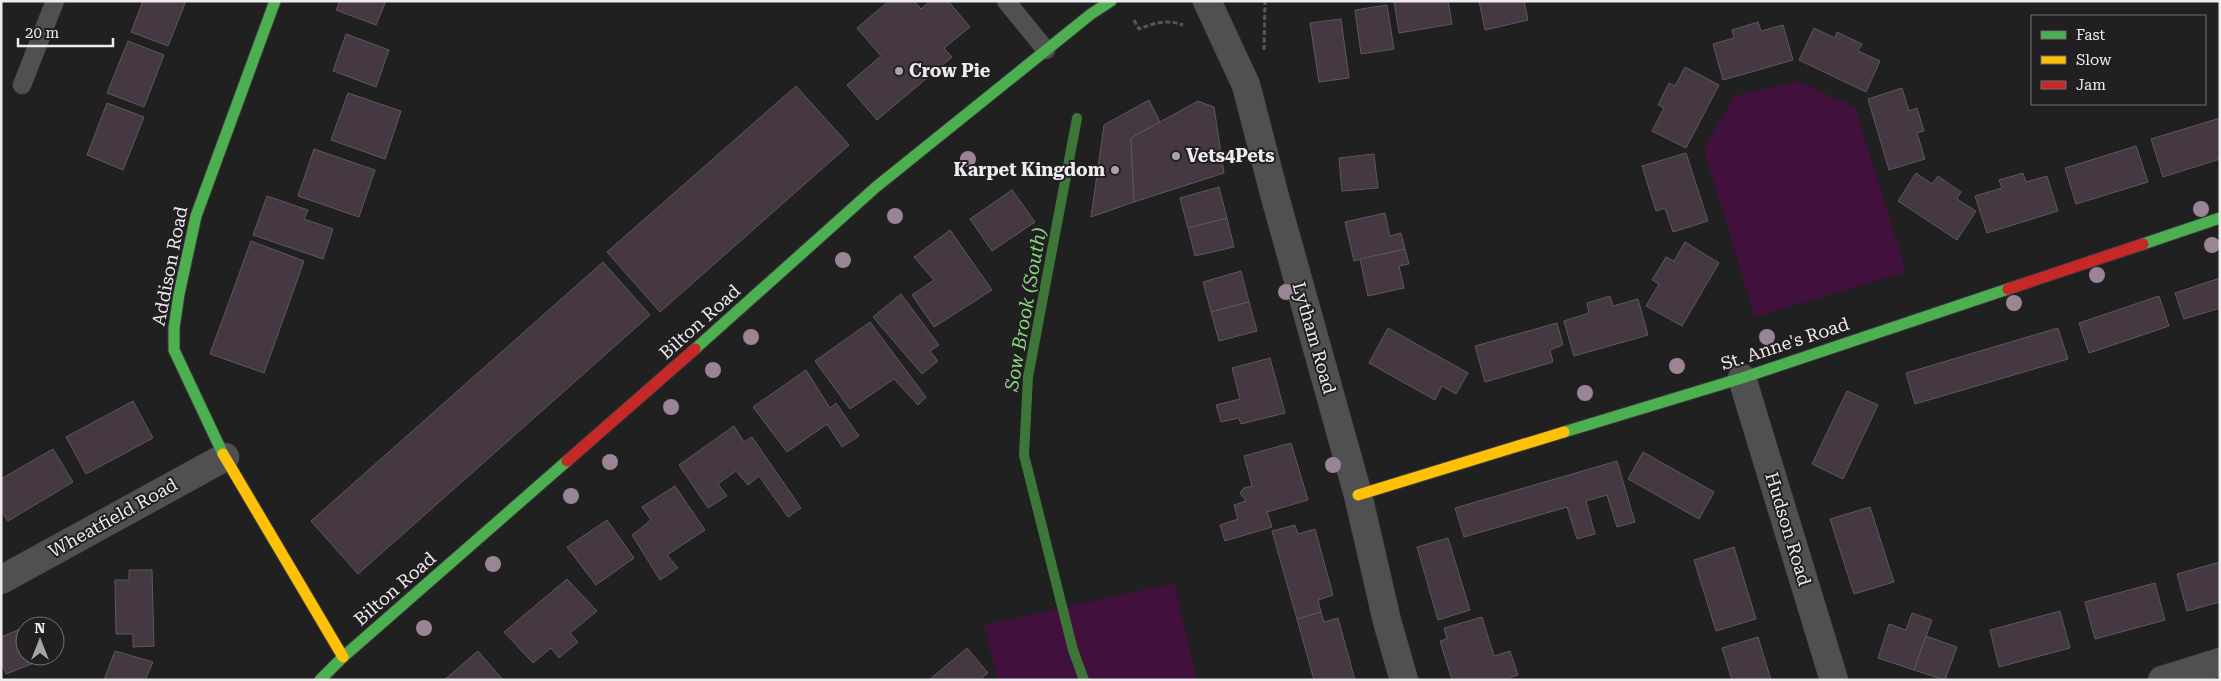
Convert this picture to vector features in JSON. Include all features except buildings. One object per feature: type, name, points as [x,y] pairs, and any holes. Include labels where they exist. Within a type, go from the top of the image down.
[{"type":"street","name":"Addison Road","points":[[275,1],[196,216],[179,294],[174,328],[174,350],[225,457],[343,657]]},
{"type":"street","name":"Bilton Road","points":[[320,680],[343,657],[675,368],[876,187],[1091,14],[1111,1]]},
{"type":"street","name":"Lytham Road","points":[[1207,1],[1246,85],[1275,197],[1358,495],[1387,621],[1404,680]]},
{"type":"street","name":"St. Anne's Road","points":[[1358,495],[1742,378],[2220,218]]},
{"type":"street","name":"Hudson Road","points":[[1742,378],[1834,680]]},
{"type":"street","name":"Wheatfield Road","points":[[1,580],[225,457]]},
{"type":"street","points":[[2178,677],[2220,662]]},
{"type":"lane","points":[[22,85],[55,1]]},
{"type":"lane","points":[[1006,1],[1046,50]]},
{"type":"shaded area","points":[[1798,81],[1855,107],[1906,272],[1755,317],[1704,150],[1734,96]]},
{"type":"shaded area","points":[[1174,583],[1197,680],[998,680],[984,625]]},
{"type":"waterway","name":"Sow Brook (South)","points":[[1077,118],[1028,377],[1024,455],[1073,650],[1084,680]]},
{"type":"traffic: fast","points":[[223,454],[174,350],[174,328],[179,294],[196,216],[275,1]]},
{"type":"traffic: fast","points":[[695,349],[876,187],[1091,14],[1111,1]]},
{"type":"traffic: fast","points":[[2143,244],[2220,218]]},
{"type":"traffic: fast","points":[[1564,432],[1742,378],[2008,289]]},
{"type":"traffic: fast","points":[[320,680],[343,657],[567,461]]},
{"type":"traffic: slow","points":[[1358,495],[1564,432]]},
{"type":"traffic: slow","points":[[223,454],[343,657]]},
{"type":"traffic: jam","points":[[2008,289],[2143,244]]},
{"type":"traffic: jam","points":[[567,461],[695,349]]},
{"type":"place","name":"Crow Pie","points":[[899,71]]},
{"type":"place","name":"Vets4Pets","points":[[1176,156]]},
{"type":"place","name":"Karpet Kingdom","points":[[1115,170]]}]
